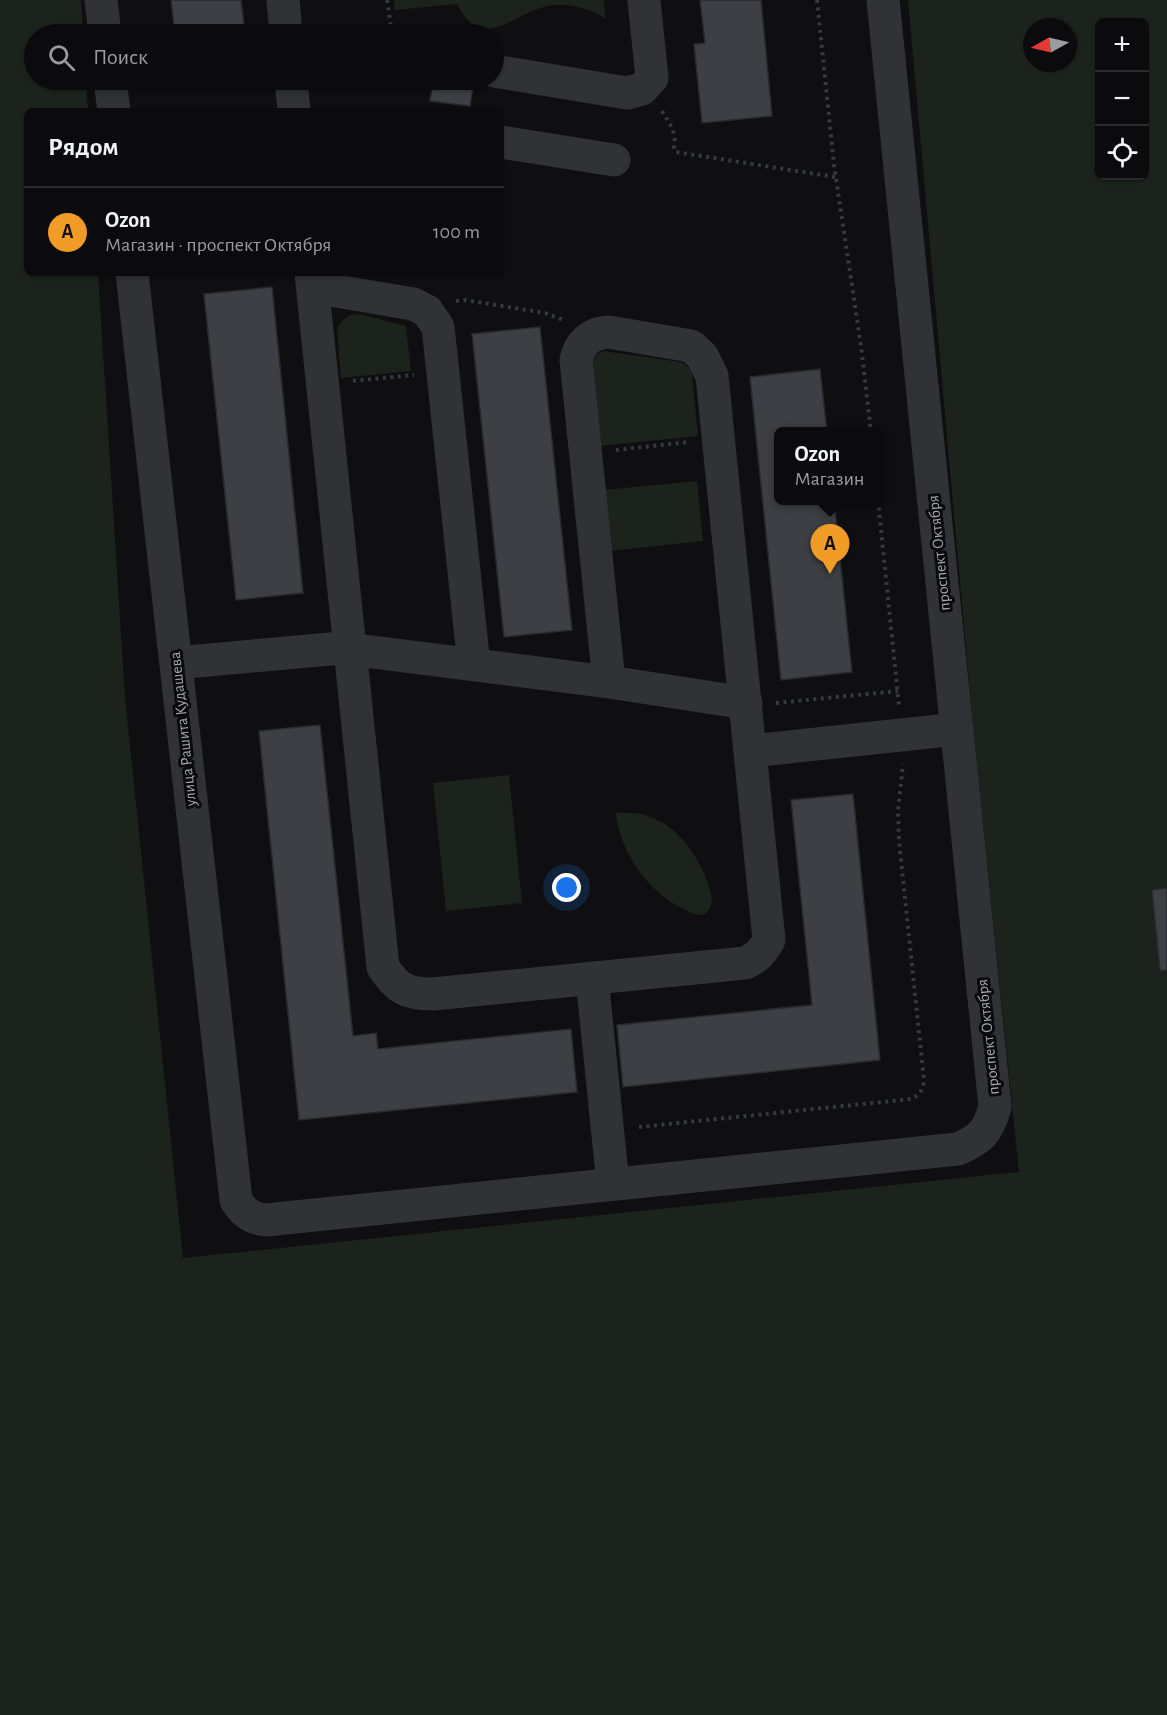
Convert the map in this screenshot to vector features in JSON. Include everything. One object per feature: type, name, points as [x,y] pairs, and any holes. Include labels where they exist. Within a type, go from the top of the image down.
[{"type":"street","points":[[101,0],[104,24]]},
{"type":"street","points":[[283,0],[285,24]]},
{"type":"street","points":[[504,73],[627,93],[636,92],[647,85],[652,78],[644,0]]},
{"type":"street","name":"проспект Октября","points":[[883,0],[995,1107]]},
{"type":"street","points":[[111,90],[114,108]]},
{"type":"street","points":[[504,142],[614,160]]},
{"type":"street","name":"улица Рашита Кудашева","points":[[132,276],[234,1184],[236,1200],[242,1209],[257,1219],[266,1220],[957,1149],[972,1143],[984,1134],[991,1124],[995,1107]]},
{"type":"street","points":[[474,665],[438,327],[427,311],[413,304],[312,280],[383,967],[391,980],[403,989],[415,994],[433,994],[745,963],[756,958],[769,940],[712,376],[702,356],[692,346],[609,332],[592,335],[586,340],[576,360],[609,682]]},
{"type":"street","points":[[176,663],[324,648],[350,649],[609,682],[746,705]]},
{"type":"street","points":[[751,751],[957,729]]},
{"type":"street","points":[[592,978],[613,1184]]},
{"type":"path","points":[[387,0],[391,24]]},
{"type":"path","points":[[817,0],[835,177],[863,355],[870,427]]},
{"type":"path","points":[[647,85],[674,130],[675,151],[835,177]]},
{"type":"path","points":[[427,311],[446,303],[465,300],[545,313],[571,325],[586,340]]},
{"type":"path","points":[[322,384],[443,372]]},
{"type":"path","points":[[586,453],[718,440]]},
{"type":"path","points":[[608,1130],[911,1099],[920,1093],[924,1080],[898,833],[898,801],[903,757],[902,735],[878,505]]},
{"type":"path","points":[[746,705],[898,691]]},
{"type":"shaded area","points":[[0,0],[81,0],[82,24],[24,24],[24,90],[87,90],[88,108],[24,108],[24,276],[98,276],[125,697],[183,1258],[1019,1172],[974,738],[908,0],[1167,0],[1167,1715],[0,1715]]},
{"type":"shaded area","points":[[394,0],[604,0],[605,18],[591,11],[562,5],[534,10],[504,24],[473,24],[457,4],[395,10]]},
{"type":"shaded area","points":[[352,314],[406,326],[411,371],[341,378],[337,329],[343,320]]},
{"type":"shaded area","points":[[603,351],[681,362],[689,368],[692,374],[698,436],[599,446],[591,364],[595,356]]},
{"type":"shaded area","points":[[697,481],[703,541],[610,551],[604,490]]},
{"type":"shaded area","points":[[509,775],[522,903],[446,911],[433,783]]},
{"type":"shaded area","points":[[616,813],[647,816],[667,826],[682,839],[699,863],[709,886],[711,906],[705,914],[694,914],[673,903],[649,883],[623,843]]},
{"type":"building","points":[[171,0],[241,0],[244,24],[174,24]]},
{"type":"building","points":[[700,0],[761,0],[772,116],[702,123],[694,44],[705,43]]},
{"type":"building","points":[[432,90],[473,90],[470,106],[430,101]]},
{"type":"building","points":[[272,287],[303,593],[236,600],[204,294]]},
{"type":"building","points":[[540,327],[572,630],[504,637],[472,334]]},
{"type":"building","points":[[820,369],[826,427],[774,427],[774,505],[835,505],[852,672],[781,680],[750,377]]},
{"type":"building","points":[[320,725],[353,1036],[376,1033],[378,1049],[571,1029],[577,1092],[299,1120],[259,731]]},
{"type":"building","points":[[853,794],[880,1060],[623,1087],[617,1025],[812,1005],[791,800]]},
{"type":"building","points":[[1167,888],[1167,970],[1160,971],[1152,890]]},
{"type":"place","name":"Ozon","points":[[830,574]]}]
